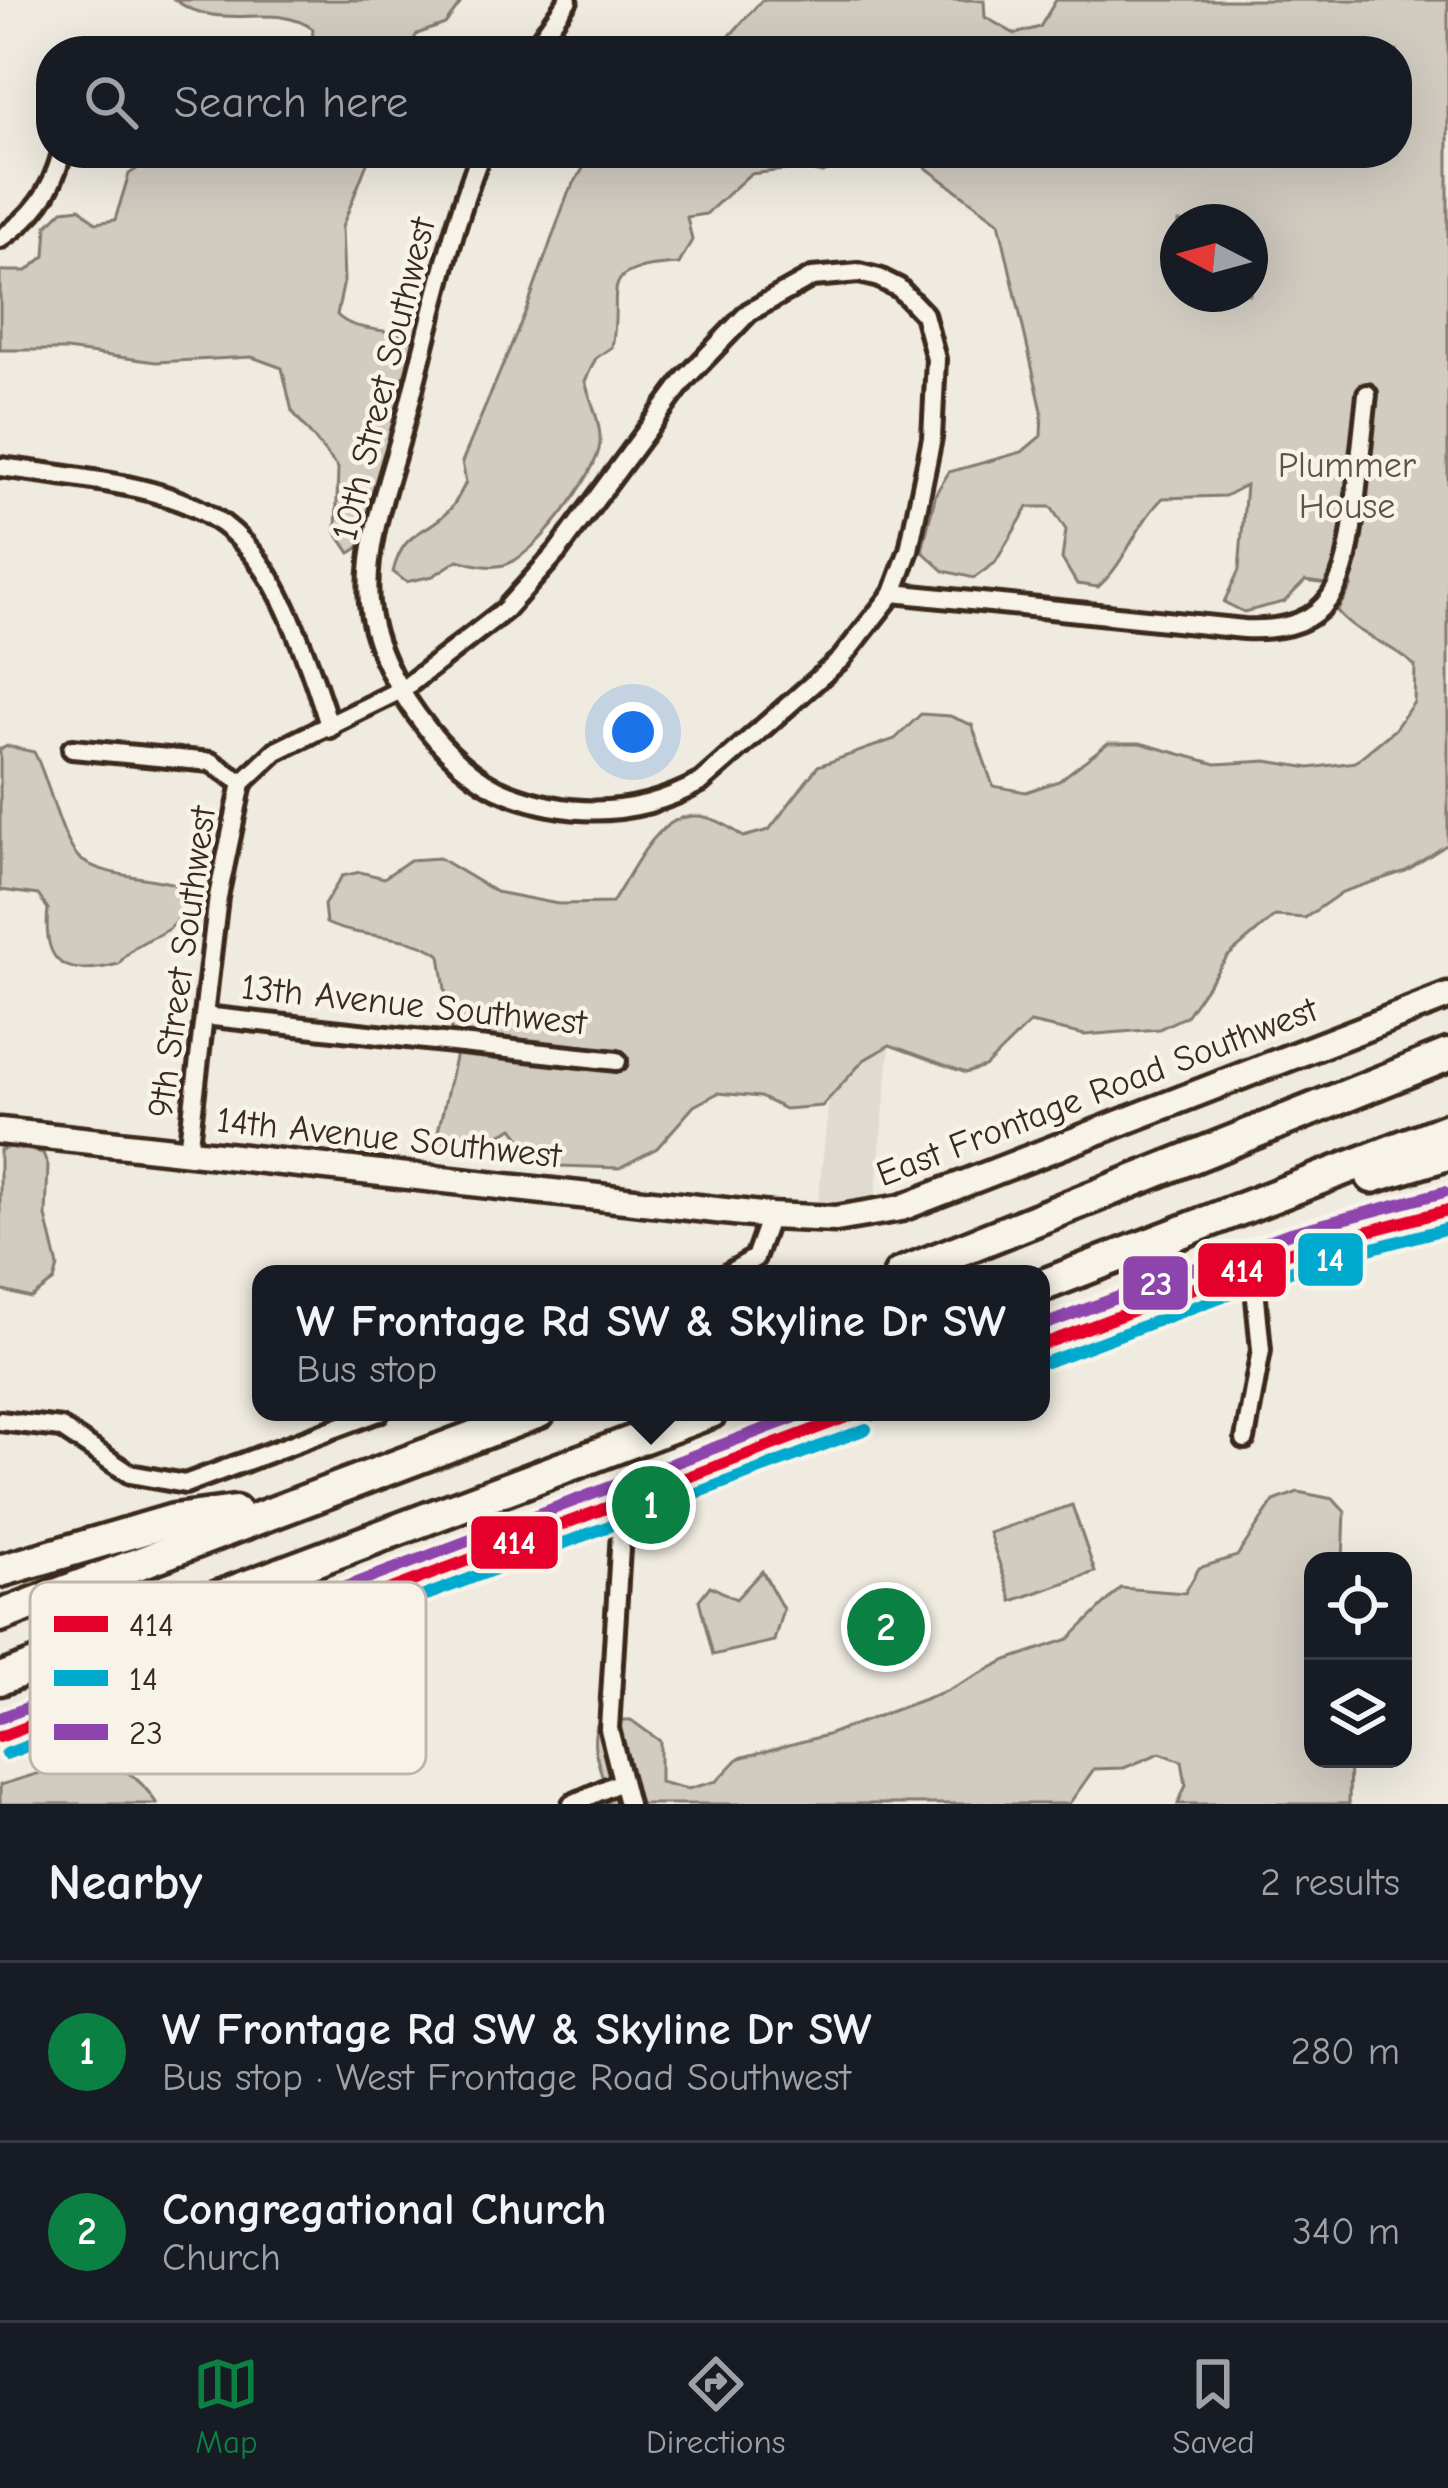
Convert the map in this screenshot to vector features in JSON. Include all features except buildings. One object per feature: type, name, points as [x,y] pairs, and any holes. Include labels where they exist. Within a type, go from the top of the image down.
[{"type":"highway","points":[[923,1265],[1448,1055]]},
{"type":"highway","points":[[1202,1157],[1448,1078]]},
{"type":"highway","points":[[1050,1283],[1448,1129]]},
{"type":"highway","points":[[1283,1192],[1361,1181],[1448,1154]]},
{"type":"highway","points":[[87,1582],[514,1421]]},
{"type":"highway","points":[[265,1582],[687,1421]]},
{"type":"highway","points":[[0,1571],[174,1520],[282,1506]]},
{"type":"highway","points":[[0,1616],[30,1604]]},
{"type":"highway","points":[[0,1679],[30,1668]]},
{"type":"highway","points":[[0,1696],[30,1682]]},
{"type":"street","points":[[543,36],[568,0]]},
{"type":"street","points":[[0,239],[24,224],[48,193],[57,168]]},
{"type":"street","name":"10th Street Southwest","points":[[242,783],[276,751],[404,689],[518,596],[720,336],[749,312],[812,277],[859,273],[879,278],[910,297],[930,329],[936,359],[932,438],[919,515],[892,593],[841,659],[701,782],[636,809],[550,806],[489,786],[454,761],[404,689],[375,634],[369,607],[371,557],[455,226],[476,168]]},
{"type":"street","points":[[892,593],[1244,629],[1293,626],[1328,604],[1349,561],[1367,394]]},
{"type":"street","points":[[0,467],[150,488],[218,518],[274,583],[330,728]]},
{"type":"street","points":[[72,749],[211,762],[242,783]]},
{"type":"street","name":"9th Street Southwest","points":[[188,1152],[225,858],[242,783]]},
{"type":"street","name":"East Frontage Road Southwest","points":[[770,1216],[854,1218],[901,1208],[1448,996]]},
{"type":"street","name":"13th Avenue Southwest","points":[[204,1016],[617,1061]]},
{"type":"street","name":"14th Avenue Southwest","points":[[0,1131],[770,1216]]},
{"type":"street","points":[[1050,1342],[1373,1227],[1448,1210]]},
{"type":"street","points":[[743,1265],[755,1258],[770,1216]]},
{"type":"street","points":[[1245,1439],[1261,1350],[1253,1267]]},
{"type":"street","points":[[0,1421],[61,1428],[130,1474],[185,1484],[355,1421]]},
{"type":"street","points":[[406,1582],[835,1421]]},
{"type":"street","points":[[623,1499],[609,1729],[628,1804]]},
{"type":"street","points":[[0,1737],[30,1726]]},
{"type":"street","points":[[572,1804],[621,1783]]},
{"type":"shaded area","points":[[890,1045],[875,1199],[818,1204],[829,1099],[864,1060]]},
{"type":"green space","points":[[175,0],[463,0],[445,24],[416,36],[312,36],[313,29],[281,17],[193,10]]},
{"type":"green space","name":"Plummer House","points":[[762,0],[984,0],[985,17],[1015,34],[1040,27],[1056,0],[1448,0],[1448,844],[1406,871],[1342,892],[1305,918],[1275,916],[1227,957],[1186,1016],[1159,1029],[1085,1035],[1030,1023],[985,1067],[966,1073],[890,1045],[864,1060],[822,1106],[785,1109],[760,1097],[718,1093],[694,1106],[657,1148],[619,1168],[559,1166],[537,1159],[513,1128],[473,1150],[446,1145],[438,1132],[455,1058],[440,955],[414,942],[326,923],[324,905],[342,876],[360,872],[384,878],[410,860],[439,858],[496,892],[558,904],[612,903],[649,844],[679,819],[697,816],[718,821],[743,837],[769,830],[818,766],[895,739],[921,714],[950,716],[972,725],[993,786],[1026,792],[1059,781],[1108,743],[1140,743],[1216,764],[1267,761],[1310,768],[1355,762],[1394,730],[1414,702],[1415,666],[1337,611],[1351,587],[1305,581],[1284,602],[1244,612],[1224,602],[1239,570],[1246,485],[1225,496],[1163,498],[1098,587],[1077,584],[1062,559],[1066,530],[1051,507],[1028,507],[995,563],[974,578],[944,571],[922,551],[936,493],[949,472],[1022,452],[1041,436],[1042,411],[999,222],[926,168],[1412,168],[1412,36],[730,36]]},
{"type":"green space","points":[[138,168],[365,168],[342,227],[344,281],[337,315],[354,325],[417,343],[391,489],[367,539],[350,553],[336,532],[338,468],[292,411],[282,368],[252,357],[156,362],[66,350],[0,350],[0,271],[27,271],[45,256],[47,226],[63,210],[80,208],[96,223],[115,220],[129,174]]},
{"type":"green space","points":[[583,168],[802,168],[750,174],[706,214],[687,217],[692,240],[679,264],[634,270],[617,284],[612,347],[596,358],[585,381],[600,444],[588,475],[547,532],[504,565],[458,560],[433,576],[406,582],[393,572],[398,557],[410,539],[442,517],[463,488],[462,462],[527,308],[568,193]]},
{"type":"green space","points":[[802,168],[839,168],[822,173]]},
{"type":"green space","points":[[7,746],[34,752],[62,828],[83,861],[174,884],[184,900],[175,923],[138,945],[119,964],[85,969],[61,963],[49,944],[48,909],[38,895],[0,890],[0,749]]},
{"type":"green space","points":[[13,1146],[43,1153],[48,1166],[46,1216],[58,1267],[54,1281],[31,1298],[0,1290],[0,1150]]},
{"type":"green space","points":[[1298,1492],[1333,1499],[1345,1512],[1343,1552],[1304,1552],[1304,1768],[1350,1768],[1349,1804],[1178,1804],[1186,1785],[1182,1761],[1160,1753],[1124,1768],[1094,1769],[1069,1804],[606,1804],[594,1742],[599,1720],[631,1720],[660,1741],[660,1782],[688,1789],[717,1781],[739,1758],[827,1735],[1069,1639],[1121,1588],[1185,1593],[1199,1568],[1237,1556],[1274,1501]]},
{"type":"green space","points":[[1072,1505],[1095,1572],[1012,1601],[989,1533]]},
{"type":"green space","points":[[762,1571],[783,1609],[774,1641],[713,1655],[699,1600],[710,1586],[736,1599]]},
{"type":"green space","points":[[36,1774],[129,1774],[157,1804],[0,1804],[0,1785]]},
{"type":"transit line","name":"23","points":[[1050,1323],[1287,1234],[1444,1192]]},
{"type":"transit line","name":"414","points":[[1050,1342],[1293,1251],[1448,1210]]},
{"type":"transit line","name":"14","points":[[1050,1361],[1298,1268],[1448,1228]]},
{"type":"transit line","name":"23","points":[[360,1582],[785,1421]]},
{"type":"transit line","name":"414","points":[[410,1582],[836,1421]]},
{"type":"transit line","name":"14","points":[[426,1595],[866,1429]]},
{"type":"transit line","name":"23","points":[[0,1718],[30,1707]]},
{"type":"transit line","name":"414","points":[[0,1737],[30,1726]]},
{"type":"transit line","name":"14","points":[[6,1754],[30,1745]]},
{"type":"place","name":"W Frontage Rd SW & Skyline Dr SW","points":[[651,1505]]},
{"type":"place","name":"Congregational Church","points":[[886,1627]]}]
